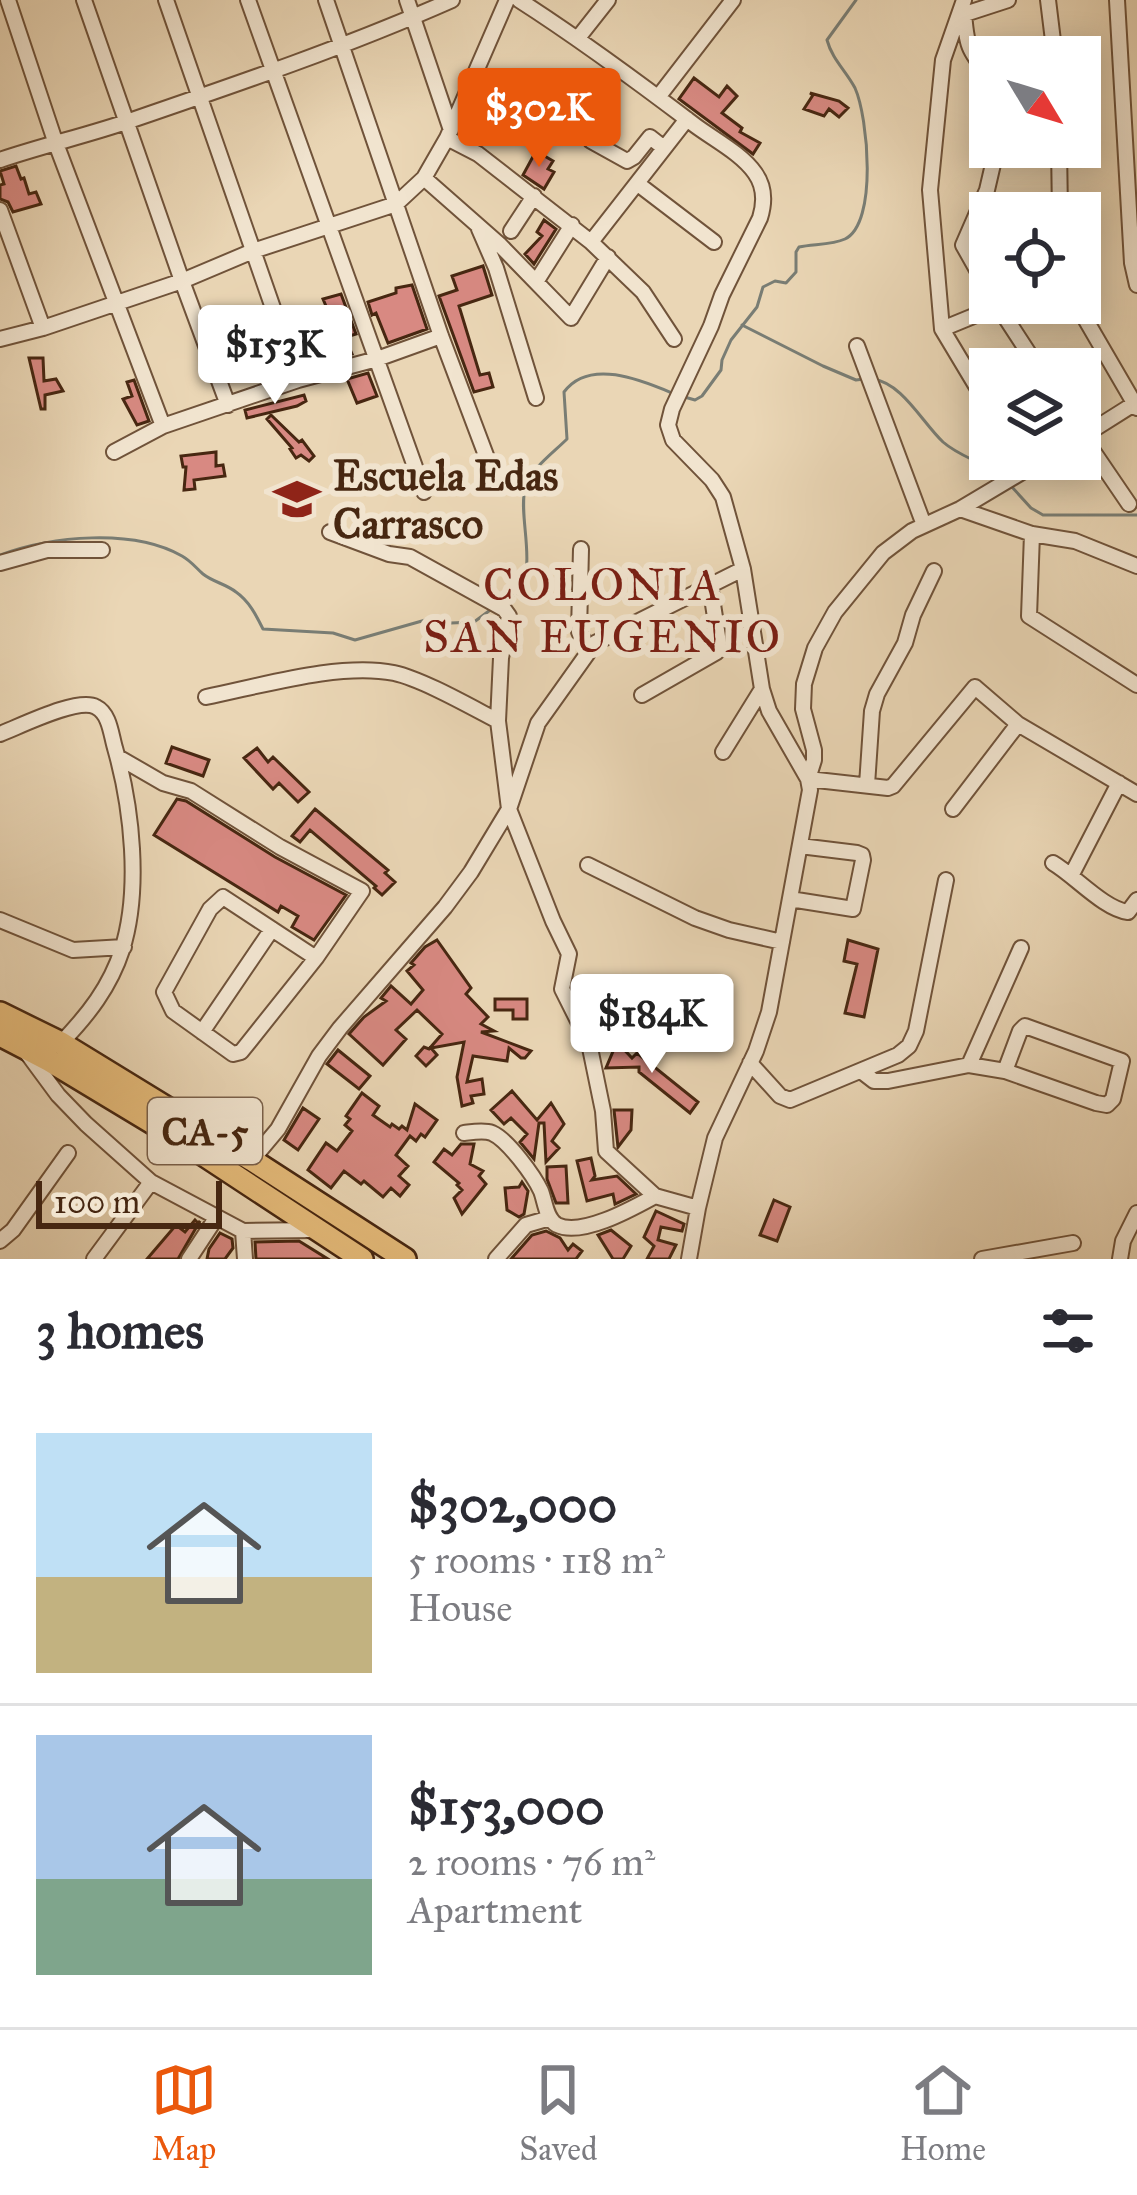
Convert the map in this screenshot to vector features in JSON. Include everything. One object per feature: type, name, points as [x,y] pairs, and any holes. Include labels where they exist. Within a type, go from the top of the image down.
[{"type":"highway","name":"CA-5","points":[[0,1013],[62,1042],[406,1259]]},
{"type":"highway","name":"CA-5","points":[[10,1040],[182,1140],[362,1259]]},
{"type":"street","points":[[8,0],[55,141],[163,426]]},
{"type":"street","points":[[84,0],[228,405]]},
{"type":"street","points":[[166,0],[298,380]]},
{"type":"street","points":[[248,0],[424,492]]},
{"type":"street","points":[[326,0],[490,466]]},
{"type":"street","points":[[407,0],[449,134],[592,242],[643,292],[674,339]]},
{"type":"street","points":[[0,160],[128,122],[452,0]]},
{"type":"street","points":[[0,339],[182,281],[253,251],[396,204],[424,178],[449,134],[507,0]]},
{"type":"street","points":[[519,0],[659,96],[756,174],[762,185],[764,207],[672,409],[669,432],[723,497],[743,569],[762,689],[810,790],[769,1012],[715,1138],[689,1259]]},
{"type":"street","points":[[578,38],[608,0]]},
{"type":"street","points":[[659,96],[733,0]]},
{"type":"street","points":[[964,5],[1008,0]]},
{"type":"street","points":[[1048,0],[1052,36]]},
{"type":"street","points":[[1118,0],[1137,285]]},
{"type":"street","points":[[964,5],[969,50]]},
{"type":"street","points":[[964,5],[943,60],[930,190],[941,329],[969,375]]},
{"type":"street","points":[[592,242],[687,119]]},
{"type":"street","points":[[591,141],[627,161],[650,137],[664,148]]},
{"type":"street","points":[[424,178],[571,318],[608,257]]},
{"type":"street","points":[[638,184],[714,242]]},
{"type":"street","points":[[511,230],[534,196]]},
{"type":"street","points":[[0,210],[43,328]]},
{"type":"street","points":[[477,224],[496,268],[536,398]]},
{"type":"street","points":[[536,282],[572,225]]},
{"type":"street","points":[[941,329],[969,314]]},
{"type":"street","points":[[1088,324],[1136,404],[1101,424]]},
{"type":"street","points":[[114,452],[163,426],[441,336]]},
{"type":"street","points":[[857,346],[924,525]]},
{"type":"street","points":[[1101,464],[1129,504]]},
{"type":"street","points":[[808,779],[814,750],[803,696],[806,671],[835,612],[883,553],[1006,480]]},
{"type":"street","points":[[959,509],[1033,534],[1075,541],[1137,566]]},
{"type":"street","points":[[330,532],[410,557],[509,616],[498,721],[509,809],[569,955],[562,989],[589,1043],[606,1151],[655,1196],[698,1208]]},
{"type":"street","points":[[1033,534],[1029,616],[1137,685]]},
{"type":"street","points":[[0,563],[47,550],[102,550]]},
{"type":"street","points":[[581,550],[579,632],[589,650]]},
{"type":"street","points":[[251,1160],[278,1129],[340,1028],[446,908],[509,809],[538,723],[589,650],[743,569]]},
{"type":"street","points":[[867,785],[877,694],[905,643],[934,571]]},
{"type":"street","points":[[642,695],[717,652],[710,585]]},
{"type":"street","points":[[206,697],[318,674],[369,670],[400,674],[498,721]]},
{"type":"street","points":[[808,779],[893,786],[975,687],[1018,724],[1137,794]]},
{"type":"street","points":[[723,752],[762,689]]},
{"type":"street","points":[[0,734],[78,704],[94,706],[106,716],[118,757],[131,832],[130,911],[124,947],[111,980],[62,1042]]},
{"type":"street","points":[[953,809],[1018,724]]},
{"type":"street","points":[[118,757],[164,783],[191,791],[280,847],[360,888],[362,895],[316,958],[241,1052],[233,1054],[173,1011],[164,992],[210,908],[224,897],[316,958]]},
{"type":"street","points":[[1072,874],[1119,783]]},
{"type":"street","points":[[790,899],[853,909],[859,883],[862,855],[800,846]]},
{"type":"street","points":[[1053,863],[1115,911],[1127,912],[1137,900]]},
{"type":"street","points":[[588,865],[695,918],[782,941]]},
{"type":"street","points":[[750,1063],[780,1096],[790,1100],[898,1055],[909,1046],[946,880]]},
{"type":"street","points":[[0,920],[73,950],[124,947]]},
{"type":"street","points":[[202,1032],[272,929]]},
{"type":"street","points":[[969,1066],[1021,948]]},
{"type":"street","points":[[860,1072],[874,1081],[887,1081],[969,1066],[1005,1071],[1107,1105],[1113,1099],[1122,1061],[1025,1026],[1005,1071]]},
{"type":"street","points":[[10,1040],[72,1110],[151,1182],[243,1232],[316,1230]]},
{"type":"street","points":[[464,1133],[497,1135],[532,1175],[550,1218],[560,1226],[583,1227],[655,1196]]},
{"type":"street","points":[[0,1240],[13,1230],[68,1153]]},
{"type":"street","points":[[94,1259],[151,1182]]},
{"type":"street","points":[[1126,1251],[1137,1213]]},
{"type":"street","points":[[189,1259],[216,1218]]},
{"type":"street","points":[[496,1259],[526,1225],[550,1218]]},
{"type":"street","points":[[243,1232],[245,1259]]},
{"type":"street","points":[[982,1259],[1073,1243]]},
{"type":"building","points":[[694,78],[719,97],[727,86],[737,96],[722,113],[742,128],[740,132],[760,143],[753,154],[679,99]]},
{"type":"building","points":[[810,93],[848,108],[839,117],[829,109],[824,116],[804,109]]},
{"type":"building","points":[[527,103],[554,121],[540,139],[531,133],[536,127],[516,115]]},
{"type":"building","points":[[536,151],[553,161],[548,169],[554,172],[544,189],[523,175]]},
{"type":"building","points":[[16,166],[29,194],[36,192],[41,204],[13,212],[0,199],[0,185],[4,184],[0,171]]},
{"type":"building","points":[[544,220],[556,229],[534,264],[525,254],[542,236],[537,232]]},
{"type":"building","points":[[483,266],[492,295],[459,306],[480,375],[489,373],[493,387],[474,392],[439,296],[457,290],[452,276]]},
{"type":"building","points":[[412,285],[427,329],[388,343],[368,302]]},
{"type":"building","points":[[341,294],[356,334],[340,339],[323,299]]},
{"type":"building","points":[[261,308],[274,347],[267,349],[263,339],[253,343],[247,328],[253,326],[248,313]]},
{"type":"building","points":[[347,342],[352,354],[307,366],[305,357]]},
{"type":"building","points":[[29,358],[43,358],[44,381],[56,379],[63,391],[45,395],[45,409],[41,409]]},
{"type":"building","points":[[368,373],[377,396],[357,403],[347,379]]},
{"type":"building","points":[[134,380],[149,421],[137,425],[123,399],[132,396],[127,382]]},
{"type":"building","points":[[304,395],[306,401],[297,406],[247,418],[245,410]]},
{"type":"building","points":[[271,415],[302,440],[314,456],[309,461],[301,455],[296,458],[267,419]]},
{"type":"building","points":[[216,452],[216,466],[223,465],[225,476],[194,480],[195,489],[184,490],[186,467],[181,456]]},
{"type":"building","points":[[172,747],[209,760],[203,776],[166,763]]},
{"type":"building","points":[[257,748],[309,792],[298,802],[279,783],[273,789],[244,758]]},
{"type":"building","points":[[177,799],[346,895],[314,940],[292,927],[298,916],[281,906],[278,912],[154,835]]},
{"type":"building","points":[[315,809],[388,870],[385,873],[395,882],[382,895],[310,830],[300,842],[292,836]]},
{"type":"building","points":[[437,940],[471,988],[466,994],[488,1017],[481,1024],[494,1031],[481,1032],[531,1051],[521,1058],[509,1048],[507,1061],[473,1056],[467,1082],[482,1079],[484,1094],[471,1096],[473,1103],[462,1106],[457,1077],[464,1042],[431,1048],[437,1055],[426,1066],[416,1056],[442,1034],[417,1010],[396,1030],[406,1039],[383,1065],[349,1034],[386,1001],[381,998],[391,986],[411,1004],[423,990],[407,971],[425,947]]},
{"type":"building","points":[[848,940],[878,949],[864,1017],[845,1013],[857,964],[844,961]]},
{"type":"building","points":[[495,999],[527,999],[527,1019],[513,1019],[513,1010],[495,1010]]},
{"type":"building","points":[[617,1042],[632,1058],[637,1053],[698,1102],[690,1113],[639,1072],[639,1067],[606,1068]]},
{"type":"building","points":[[338,1050],[370,1076],[359,1089],[327,1064]]},
{"type":"building","points":[[512,1091],[537,1120],[551,1103],[564,1124],[552,1141],[559,1148],[546,1162],[544,1123],[539,1123],[534,1159],[520,1142],[527,1134],[511,1118],[504,1124],[491,1110]]},
{"type":"building","points":[[362,1093],[379,1106],[373,1115],[390,1127],[407,1130],[415,1104],[437,1120],[425,1137],[421,1134],[416,1141],[410,1136],[396,1155],[408,1166],[399,1176],[409,1185],[400,1196],[391,1188],[383,1197],[344,1171],[331,1188],[308,1170],[326,1143],[337,1151],[352,1131],[345,1125],[350,1119],[346,1116]]},
{"type":"building","points":[[303,1108],[319,1119],[298,1150],[284,1140]]},
{"type":"building","points":[[614,1110],[632,1110],[631,1130],[618,1147]]},
{"type":"building","points":[[461,1144],[474,1144],[470,1164],[483,1171],[479,1176],[486,1184],[462,1214],[454,1198],[462,1190],[459,1183],[434,1162],[444,1149],[452,1155]]},
{"type":"building","points":[[591,1158],[592,1180],[617,1176],[636,1194],[615,1204],[613,1194],[587,1201],[577,1161]]},
{"type":"building","points":[[566,1166],[568,1203],[556,1203],[547,1167]]},
{"type":"building","points":[[522,1182],[528,1191],[524,1214],[519,1217],[507,1210],[505,1188],[519,1187]]},
{"type":"building","points":[[774,1200],[790,1207],[777,1241],[760,1235]]},
{"type":"building","points":[[656,1211],[684,1224],[682,1231],[661,1227],[658,1240],[676,1245],[669,1259],[647,1259],[654,1246],[644,1237]]},
{"type":"building","points":[[195,1220],[200,1221],[178,1259],[147,1259],[176,1225],[185,1232]]},
{"type":"building","points":[[611,1230],[631,1246],[623,1259],[613,1259],[598,1235]]},
{"type":"building","points":[[546,1231],[560,1238],[568,1250],[573,1244],[582,1251],[576,1259],[511,1259],[532,1235]]},
{"type":"building","points":[[220,1233],[232,1239],[233,1248],[225,1259],[207,1259],[209,1249]]},
{"type":"building","points":[[299,1241],[328,1259],[256,1259],[255,1242]]},
{"type":"waterway","points":[[681,396],[695,400],[702,396],[721,370],[731,340],[757,307],[763,287],[775,281],[786,283],[796,272],[799,247],[840,241],[855,229],[866,192],[864,122],[855,88],[827,40],[856,0]]},
{"type":"waterway","points":[[742,325],[823,366],[864,379]]},
{"type":"waterway","points":[[501,603],[517,592],[526,570],[528,481],[567,439],[564,392],[587,376],[601,374],[631,378],[672,393]]},
{"type":"waterway","points":[[873,379],[902,395],[935,434],[969,457]]},
{"type":"waterway","points":[[1012,487],[1043,515],[1137,515]]},
{"type":"waterway","points":[[0,555],[67,540],[140,541],[182,556],[207,577],[236,592],[263,629],[333,633],[355,640],[429,619],[474,622],[493,608]]},
{"type":"place","name":"Escuela Edas Carrasco","points":[[297,499]]},
{"type":"district","name":"COLONIA SAN EUGENIO","points":[[603,610]]}]
